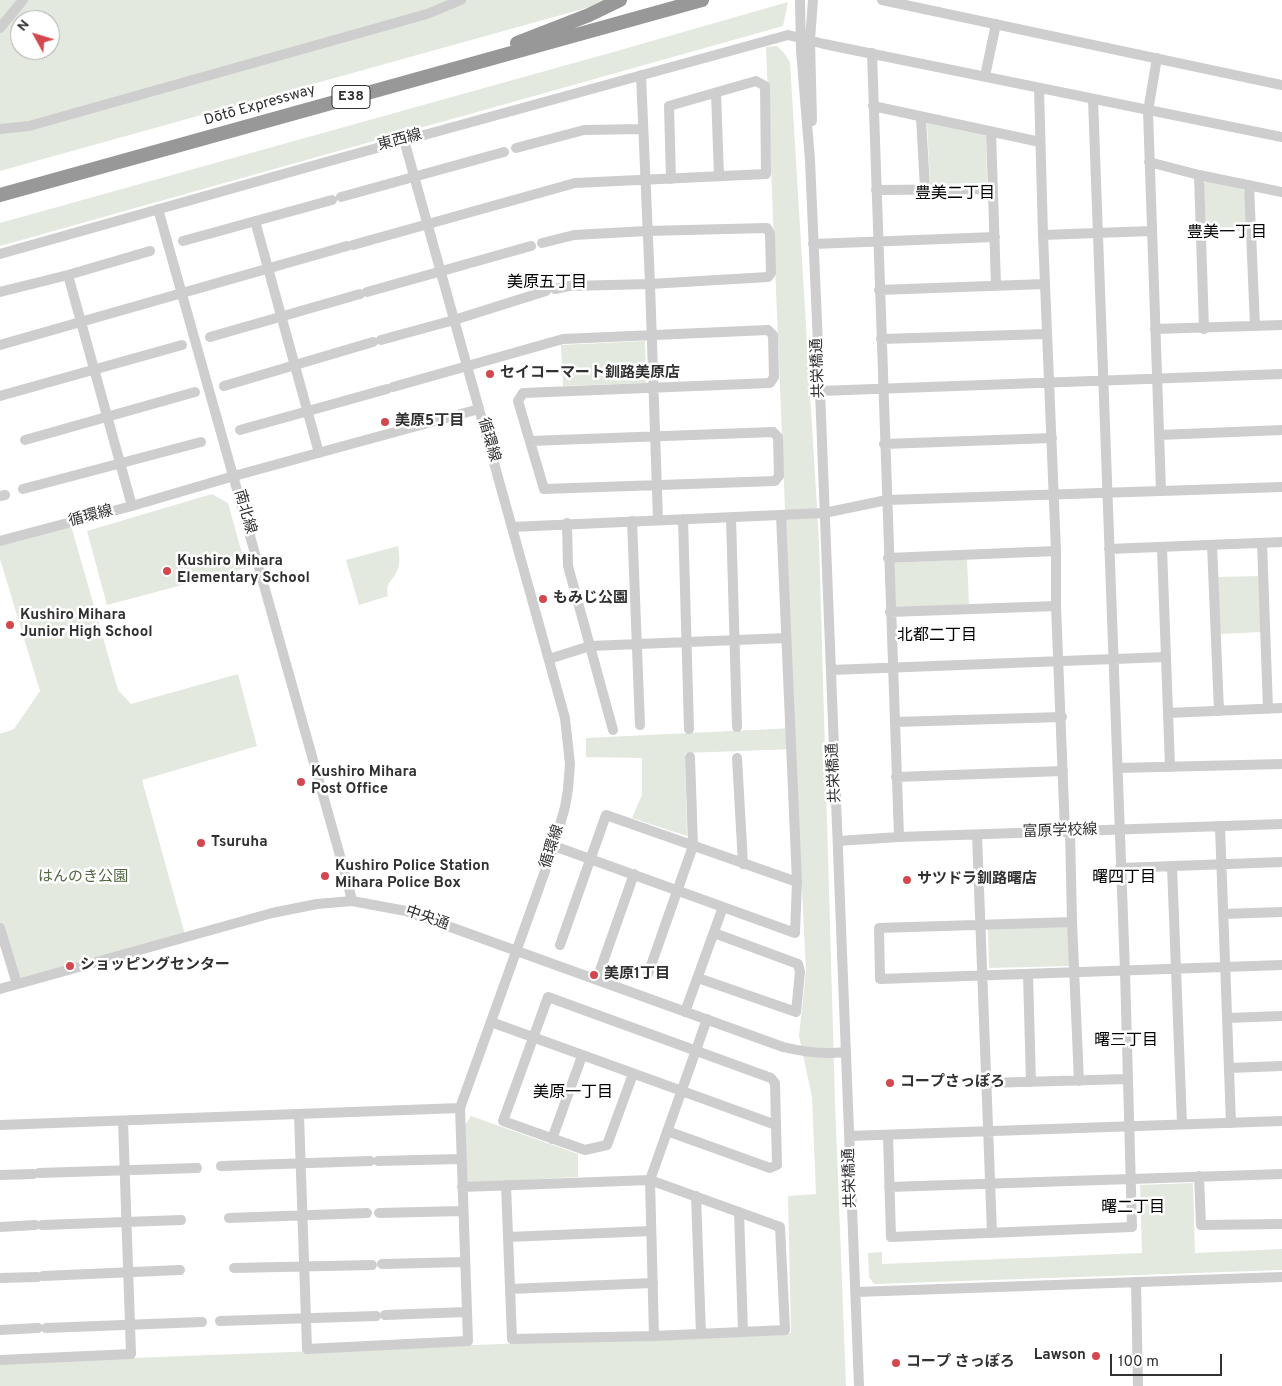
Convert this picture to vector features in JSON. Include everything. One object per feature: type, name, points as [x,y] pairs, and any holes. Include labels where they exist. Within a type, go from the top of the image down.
[{"type":"highway","points":[[507,46],[589,15],[620,0]]},
{"type":"highway","name":"Dōtō Expressway","points":[[0,189],[677,0]]},
{"type":"highway","name":"Dōtō Expressway","points":[[0,195],[702,0]]},
{"type":"street","points":[[0,28],[23,0]]},
{"type":"street","points":[[0,129],[29,126],[427,14],[461,0]]},
{"type":"street","points":[[800,0],[805,39]]},
{"type":"street","points":[[805,39],[813,0]]},
{"type":"street","points":[[882,0],[1282,85]]},
{"type":"street","points":[[985,76],[996,24]]},
{"type":"street","name":"東西線","points":[[0,254],[404,140],[788,35],[1148,111],[1282,137]]},
{"type":"street","name":"共栄橋通","points":[[805,39],[812,116],[810,160],[813,244],[859,1386]]},
{"type":"street","points":[[872,53],[882,389],[899,837]]},
{"type":"street","points":[[1157,58],[1148,111],[1161,491]]},
{"type":"street","points":[[641,75],[658,520]]},
{"type":"street","points":[[0,345],[575,183],[671,179],[766,174],[764,86],[756,81],[669,106],[671,179]]},
{"type":"street","points":[[1039,88],[1056,551],[1056,606],[1079,1081]]},
{"type":"street","points":[[716,93],[720,176]]},
{"type":"street","points":[[888,1134],[891,1237],[1132,1227],[1118,768],[1093,99]]},
{"type":"street","points":[[873,106],[1040,142]]},
{"type":"street","points":[[921,117],[924,189]]},
{"type":"street","points":[[516,148],[584,130],[642,129]]},
{"type":"street","points":[[990,132],[996,285]]},
{"type":"street","points":[[404,140],[479,410]]},
{"type":"street","points":[[183,241],[504,152]]},
{"type":"street","points":[[1149,162],[1199,175],[1282,192]]},
{"type":"street","points":[[1199,175],[1204,329]]},
{"type":"street","points":[[1250,185],[1255,326]]},
{"type":"street","points":[[876,190],[992,189]]},
{"type":"street","name":"南北線","points":[[158,209],[352,902]]},
{"type":"street","points":[[255,221],[319,453]]},
{"type":"street","points":[[224,386],[569,286],[650,284],[768,277],[771,273],[770,234],[766,228],[574,235],[542,243]]},
{"type":"street","points":[[1043,235],[1152,231]]},
{"type":"street","points":[[813,244],[995,237]]},
{"type":"street","points":[[210,337],[531,246]]},
{"type":"street","points":[[0,292],[150,250]]},
{"type":"street","points":[[68,274],[132,506]]},
{"type":"street","points":[[879,290],[1045,284]]},
{"type":"street","points":[[1155,329],[1204,329],[1282,325]]},
{"type":"street","points":[[240,430],[563,339],[768,330],[773,335],[774,377],[770,383],[523,393],[518,401],[544,488],[775,481],[779,476],[778,437],[773,432],[530,441]]},
{"type":"street","points":[[881,339],[1047,334]]},
{"type":"street","points":[[0,396],[182,345]]},
{"type":"street","points":[[820,391],[1282,374]]},
{"type":"street","points":[[25,440],[195,392]]},
{"type":"street","name":"循環線","points":[[0,541],[479,410],[566,718],[570,764],[566,807],[554,846],[460,1108]]},
{"type":"street","points":[[1159,435],[1282,430]]},
{"type":"street","points":[[884,444],[1052,438]]},
{"type":"street","points":[[23,489],[201,442]]},
{"type":"street","points":[[512,527],[567,523],[824,513],[887,500],[1282,487]]},
{"type":"street","points":[[554,846],[795,933],[797,882],[781,515]]},
{"type":"street","points":[[731,517],[736,727]]},
{"type":"street","points":[[682,519],[689,729]]},
{"type":"street","points":[[632,521],[640,725]]},
{"type":"street","points":[[567,523],[568,566],[613,730]]},
{"type":"street","points":[[1109,549],[1282,542]]},
{"type":"street","points":[[1262,543],[1268,709]]},
{"type":"street","points":[[1212,545],[1218,711]]},
{"type":"street","points":[[1162,548],[1170,767]]},
{"type":"street","points":[[888,558],[1056,551]]},
{"type":"street","points":[[890,612],[1056,606]]},
{"type":"street","points":[[549,658],[590,646],[786,638]]},
{"type":"street","points":[[831,670],[1166,657]]},
{"type":"street","points":[[1168,712],[1282,708]]},
{"type":"street","points":[[896,722],[1062,717]]},
{"type":"street","points":[[648,974],[693,846],[690,757]]},
{"type":"street","points":[[737,758],[743,864]]},
{"type":"street","points":[[1118,768],[1282,764]]},
{"type":"street","points":[[896,777],[1063,771]]},
{"type":"street","points":[[560,945],[606,815],[797,882]]},
{"type":"street","name":"富原学校線","points":[[838,841],[899,837],[1282,824]]},
{"type":"street","points":[[1220,827],[1231,1123]]},
{"type":"street","points":[[977,835],[992,1233]]},
{"type":"street","points":[[1120,868],[1282,862]]},
{"type":"street","points":[[1172,866],[1182,1124]]},
{"type":"street","points":[[597,979],[634,874]]},
{"type":"street","name":"中央通","points":[[0,989],[272,913],[329,902],[352,902],[406,912],[783,1047],[806,1053],[827,1054],[845,1052]]},
{"type":"street","points":[[685,1012],[723,907]]},
{"type":"street","points":[[1223,914],[1282,912]]},
{"type":"street","points":[[1072,922],[880,928],[880,979],[1282,965]]},
{"type":"street","points":[[0,928],[16,984]]},
{"type":"street","points":[[698,978],[796,1012],[800,972],[798,964],[714,933]]},
{"type":"street","points":[[1028,974],[1031,1082]]},
{"type":"street","points":[[633,1074],[607,1145],[584,1150],[503,1121],[548,998],[771,1078],[775,1083],[777,1165],[770,1168],[667,1131]]},
{"type":"street","points":[[1227,1018],[1282,1016]]},
{"type":"street","points":[[654,1336],[650,1180],[707,1019]]},
{"type":"street","points":[[491,1022],[776,1125]]},
{"type":"street","points":[[552,1139],[582,1056]]},
{"type":"street","points":[[1229,1068],[1282,1066]]},
{"type":"street","points":[[986,1083],[1128,1079]]},
{"type":"street","points":[[0,1125],[460,1108],[468,1341],[307,1348],[299,1115]]},
{"type":"street","points":[[0,1360],[131,1354],[123,1121]]},
{"type":"street","points":[[850,1136],[1282,1121]]},
{"type":"street","points":[[221,1166],[461,1159]]},
{"type":"street","points":[[0,1175],[197,1168]]},
{"type":"street","points":[[889,1187],[1282,1174]]},
{"type":"street","points":[[1199,1176],[1201,1225],[1282,1224]]},
{"type":"street","points":[[462,1187],[650,1180],[780,1227],[785,1330],[654,1336],[512,1339],[506,1186]]},
{"type":"street","points":[[696,1196],[700,1334]]},
{"type":"street","points":[[379,1213],[463,1210]]},
{"type":"street","points":[[739,1212],[743,1332]]},
{"type":"street","points":[[229,1218],[367,1213]]},
{"type":"street","points":[[0,1226],[181,1220]]},
{"type":"street","points":[[508,1237],[651,1231]]},
{"type":"street","points":[[234,1268],[304,1268],[465,1262]]},
{"type":"street","points":[[0,1278],[180,1270]]},
{"type":"street","points":[[856,1292],[1282,1276]]},
{"type":"street","points":[[1136,1282],[1138,1386]]},
{"type":"street","points":[[510,1288],[653,1283]]},
{"type":"street","points":[[220,1321],[467,1312]]},
{"type":"street","points":[[0,1330],[202,1322]]},
{"type":"green space","points":[[0,0],[615,0],[0,171]]},
{"type":"green space","points":[[788,2],[783,26],[0,246],[0,223]]},
{"type":"green space","points":[[777,46],[790,62],[819,541],[835,1101],[846,1386],[0,1386],[0,1363],[791,1333],[788,1196],[816,1194],[812,1097],[799,1036],[806,971],[795,749],[685,753],[687,836],[632,818],[642,795],[642,758],[586,757],[586,738],[794,728],[766,47]]},
{"type":"green space","points":[[927,122],[986,136],[987,183],[930,184]]},
{"type":"green space","points":[[1206,181],[1242,189],[1245,192],[1247,231],[1206,232],[1204,184]]},
{"type":"green space","points":[[645,341],[646,383],[563,386],[561,345]]},
{"type":"green space","points":[[212,494],[228,503],[246,568],[107,605],[87,531]]},
{"type":"green space","name":"はんのき公園","points":[[70,522],[118,690],[131,704],[238,674],[257,746],[142,780],[186,938],[17,984],[0,928],[0,734],[14,729],[40,691],[0,559],[0,541]]},
{"type":"green space","points":[[398,546],[399,564],[395,575],[387,587],[388,596],[359,605],[346,560]]},
{"type":"green space","points":[[967,559],[969,604],[896,608],[894,563]]},
{"type":"green space","points":[[1259,576],[1262,632],[1220,634],[1218,577]]},
{"type":"green space","points":[[1069,926],[1070,966],[989,968],[988,929]]},
{"type":"green space","points":[[471,1116],[578,1154],[578,1177],[467,1183],[465,1125]]},
{"type":"green space","points":[[1193,1183],[1195,1253],[1282,1249],[1282,1270],[874,1284],[869,1277],[868,1253],[882,1252],[882,1264],[1142,1253],[1140,1185]]},
{"type":"place","name":"セイコーマート釧路美原店","points":[[490,374]]},
{"type":"place","name":"美原5丁目","points":[[385,422]]},
{"type":"place","name":"Kushiro Mihara Elementary School","points":[[167,571]]},
{"type":"place","name":"もみじ公園","points":[[543,599]]},
{"type":"place","name":"Kushiro Mihara Junior High School","points":[[10,625]]},
{"type":"place","name":"Kushiro Mihara Post Office","points":[[301,782]]},
{"type":"place","name":"Tsuruha","points":[[201,843]]},
{"type":"place","name":"Kushiro Police Station Mihara Police Box","points":[[325,876]]},
{"type":"place","name":"サツドラ釧路曙店","points":[[907,880]]},
{"type":"place","name":"ショッピングセンター","points":[[70,966]]},
{"type":"place","name":"美原1丁目","points":[[594,975]]},
{"type":"place","name":"コープさっぽろ","points":[[890,1083]]},
{"type":"place","name":"Lawson","points":[[1096,1356]]},
{"type":"place","name":"コープ さっぽろ","points":[[896,1363]]},
{"type":"district","name":"豊美二丁目","points":[[955,195]]},
{"type":"district","name":"豊美一丁目","points":[[1227,234]]},
{"type":"district","name":"美原五丁目","points":[[547,284]]},
{"type":"district","name":"北都二丁目","points":[[937,637]]},
{"type":"district","name":"曙四丁目","points":[[1124,879]]},
{"type":"district","name":"曙三丁目","points":[[1126,1042]]},
{"type":"district","name":"美原一丁目","points":[[573,1094]]},
{"type":"district","name":"曙二丁目","points":[[1133,1209]]}]
